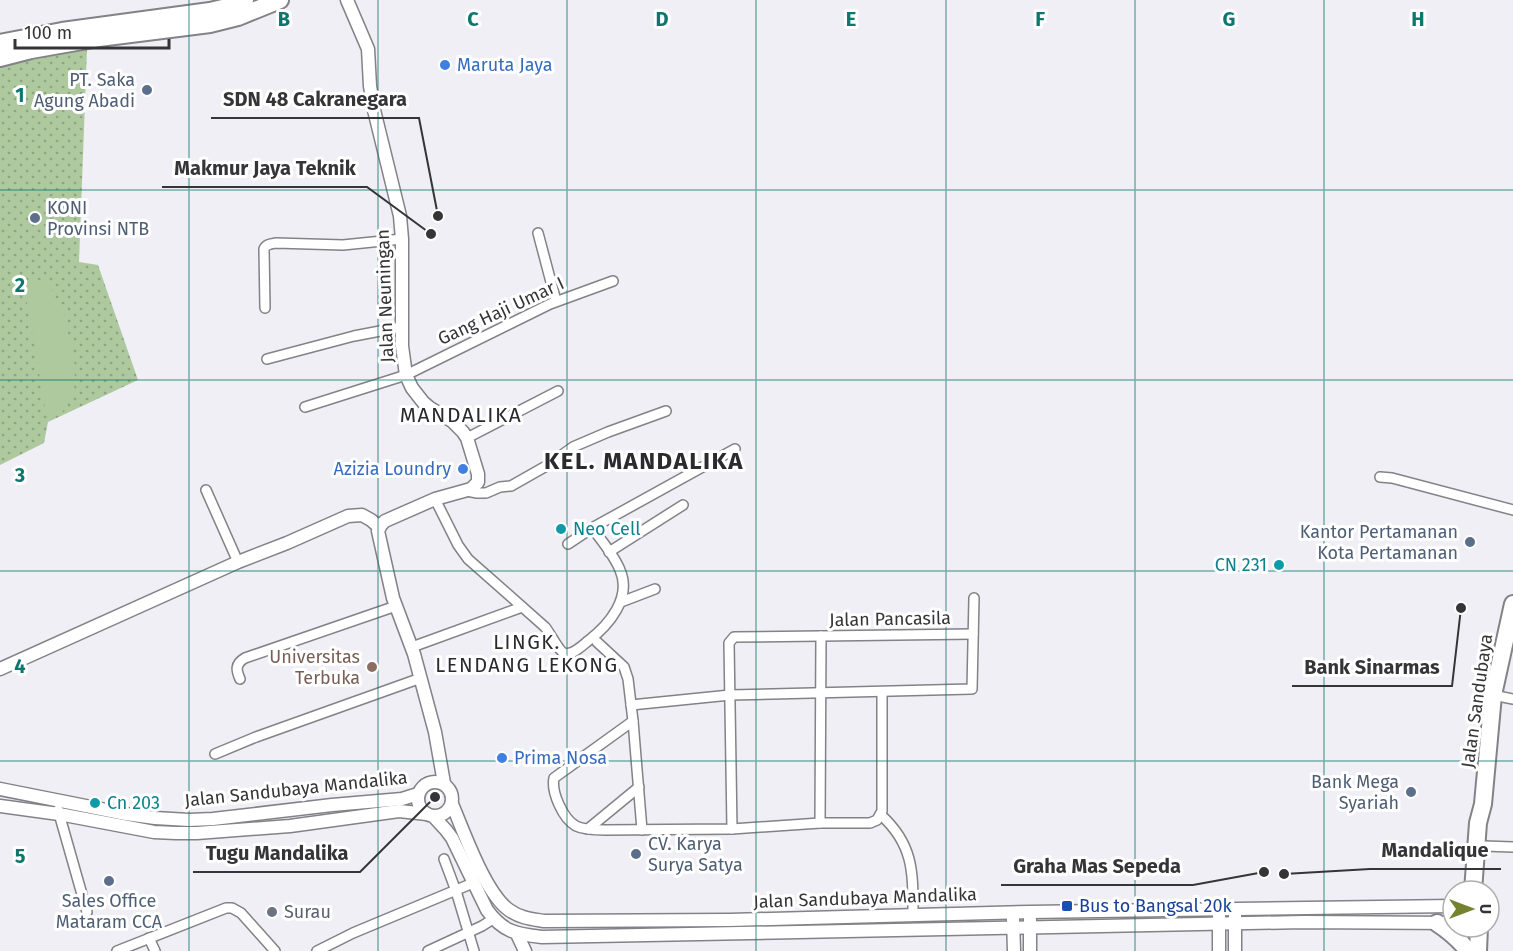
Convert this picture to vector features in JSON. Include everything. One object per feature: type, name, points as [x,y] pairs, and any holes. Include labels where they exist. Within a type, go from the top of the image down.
[{"type":"highway","points":[[0,43],[62,31],[210,11],[245,0]]},
{"type":"highway","points":[[0,58],[99,38],[210,24],[238,17],[280,0]]},
{"type":"highway","name":"Jalan Sandubaya","points":[[1474,879],[1493,695],[1513,604]]},
{"type":"highway","name":"Jalan Sandubaya","points":[[1483,804],[1486,823],[1483,879]]},
{"type":"highway","points":[[1458,939],[1468,951]]},
{"type":"main road","name":"Jalan Neuningan","points":[[347,0],[368,49],[374,110],[398,204],[402,239],[402,355],[406,375],[412,388],[423,402],[458,425],[467,438]]},
{"type":"main road","points":[[444,783],[435,732],[421,678],[396,606],[378,535],[379,527],[385,521],[435,499],[467,491],[476,485],[478,478],[467,438]]},
{"type":"main road","points":[[0,669],[238,562],[348,516],[362,515],[379,527]]},
{"type":"main road","points":[[0,806],[59,814],[154,832],[196,833],[290,826],[399,811],[431,815],[442,815],[448,811],[453,796],[444,783],[436,781],[422,787],[418,794],[418,802],[421,809],[431,815],[452,838],[493,919],[517,934],[542,937],[1338,921],[1441,923]]},
{"type":"main road","name":"Jalan Sandubaya Mandalika","points":[[0,789],[126,814],[189,820],[332,804],[402,799],[418,794]]},
{"type":"main road","name":"Jalan Sandubaya Mandalika","points":[[452,804],[489,887],[500,903],[523,917],[544,921],[741,920],[1013,912],[1441,906]]},
{"type":"main road","points":[[1218,909],[1218,951]]},
{"type":"main road","points":[[1235,909],[1235,951]]},
{"type":"main road","points":[[1013,912],[1014,951]]},
{"type":"main road","points":[[1030,912],[1030,951]]},
{"type":"main road","points":[[741,920],[741,934]]},
{"type":"main road","points":[[604,921],[605,936]]},
{"type":"main road","points":[[517,934],[525,951]]},
{"type":"street","points":[[538,233],[556,301]]},
{"type":"street","points":[[265,308],[264,249],[268,244],[343,245],[402,239]]},
{"type":"street","name":"Gang Haji Umar I","points":[[305,407],[406,375],[556,301],[613,281]]},
{"type":"street","points":[[267,359],[354,336],[401,327]]},
{"type":"street","points":[[467,438],[558,391]]},
{"type":"street","points":[[467,491],[486,493],[502,486],[510,486],[548,465],[573,447],[666,411]]},
{"type":"street","points":[[568,544],[592,528],[735,449]]},
{"type":"street","points":[[1380,477],[1392,478],[1513,510]]},
{"type":"street","points":[[206,490],[238,562]]},
{"type":"street","points":[[435,499],[468,559],[545,627],[565,653],[571,653],[579,648],[601,630],[614,615],[621,602],[622,574],[592,528]]},
{"type":"street","points":[[609,552],[683,505]]},
{"type":"street","points":[[621,602],[655,589]]},
{"type":"street","points":[[631,705],[730,695],[972,689],[974,598]]},
{"type":"street","points":[[240,679],[236,667],[238,662],[244,658],[396,606]]},
{"type":"street","points":[[412,647],[522,607]]},
{"type":"street","name":"Jalan Pancasila","points":[[820,823],[821,636],[973,634]]},
{"type":"street","points":[[732,829],[728,647],[732,638],[821,636]]},
{"type":"street","points":[[597,642],[624,667],[627,679],[633,721],[642,830]]},
{"type":"street","points":[[215,754],[421,678]]},
{"type":"street","points":[[633,721],[555,778],[553,785],[555,794],[566,817],[574,825],[588,829],[642,830],[870,823],[877,820],[882,809],[882,692]]},
{"type":"street","points":[[1493,695],[1513,699]]},
{"type":"street","points":[[588,829],[639,787]]},
{"type":"street","points":[[55,799],[87,912]]},
{"type":"street","points":[[881,815],[892,825],[904,843],[911,862],[913,915]]},
{"type":"street","points":[[1485,846],[1513,847]]},
{"type":"street","points":[[444,859],[474,951]]},
{"type":"street","points":[[317,951],[353,933],[473,883]]},
{"type":"street","points":[[117,951],[223,909],[232,908],[243,915],[275,951]]},
{"type":"street","points":[[428,951],[469,933],[493,919]]},
{"type":"street","points":[[149,938],[155,951]]},
{"type":"green space","points":[[87,49],[79,262],[98,265],[138,380],[48,422],[44,443],[0,465],[0,66]]},
{"type":"green space","points":[[37,279],[49,285],[64,313],[75,366],[74,395],[61,414],[50,418],[46,413],[24,286]]},
{"type":"place","name":"Maruta Jaya","points":[[445,65]]},
{"type":"place","name":"PT. Saka Agung Abadi","points":[[147,90]]},
{"type":"place","name":"SDN 48 Cakranegara","points":[[438,216]]},
{"type":"place","name":"KONI Provinsi NTB","points":[[35,218]]},
{"type":"place","name":"Makmur Jaya Teknik","points":[[431,234]]},
{"type":"place","name":"Azizia Loundry","points":[[463,469]]},
{"type":"place","name":"Neo Cell","points":[[561,529]]},
{"type":"place","name":"Kantor Pertamanan Kota Pertamanan","points":[[1470,542]]},
{"type":"place","name":"CN 231","points":[[1279,565]]},
{"type":"place","name":"Bank Sinarmas","points":[[1461,608]]},
{"type":"place","name":"Universitas Terbuka","points":[[372,667]]},
{"type":"place","name":"Prima Nosa","points":[[502,758]]},
{"type":"place","name":"Bank Mega Syariah","points":[[1411,792]]},
{"type":"place","name":"Tugu Mandalika","points":[[435,797]]},
{"type":"place","name":"Cn 203","points":[[95,803]]},
{"type":"place","name":"CV. Karya Surya Satya","points":[[636,854]]},
{"type":"place","name":"Graha Mas Sepeda","points":[[1264,872]]},
{"type":"place","name":"Mandalique","points":[[1284,874]]},
{"type":"place","name":"Sales Office Mataram CCA","points":[[109,881]]},
{"type":"place","name":"Bus to Bangsal 20k","points":[[1067,906]]},
{"type":"place","name":"Surau","points":[[272,912]]},
{"type":"district","name":"MANDALIKA","points":[[461,415]]},
{"type":"district","name":"KEL. MANDALIKA","points":[[644,461]]},
{"type":"district","name":"LINGK. LENDANG LEKONG","points":[[527,654]]}]
